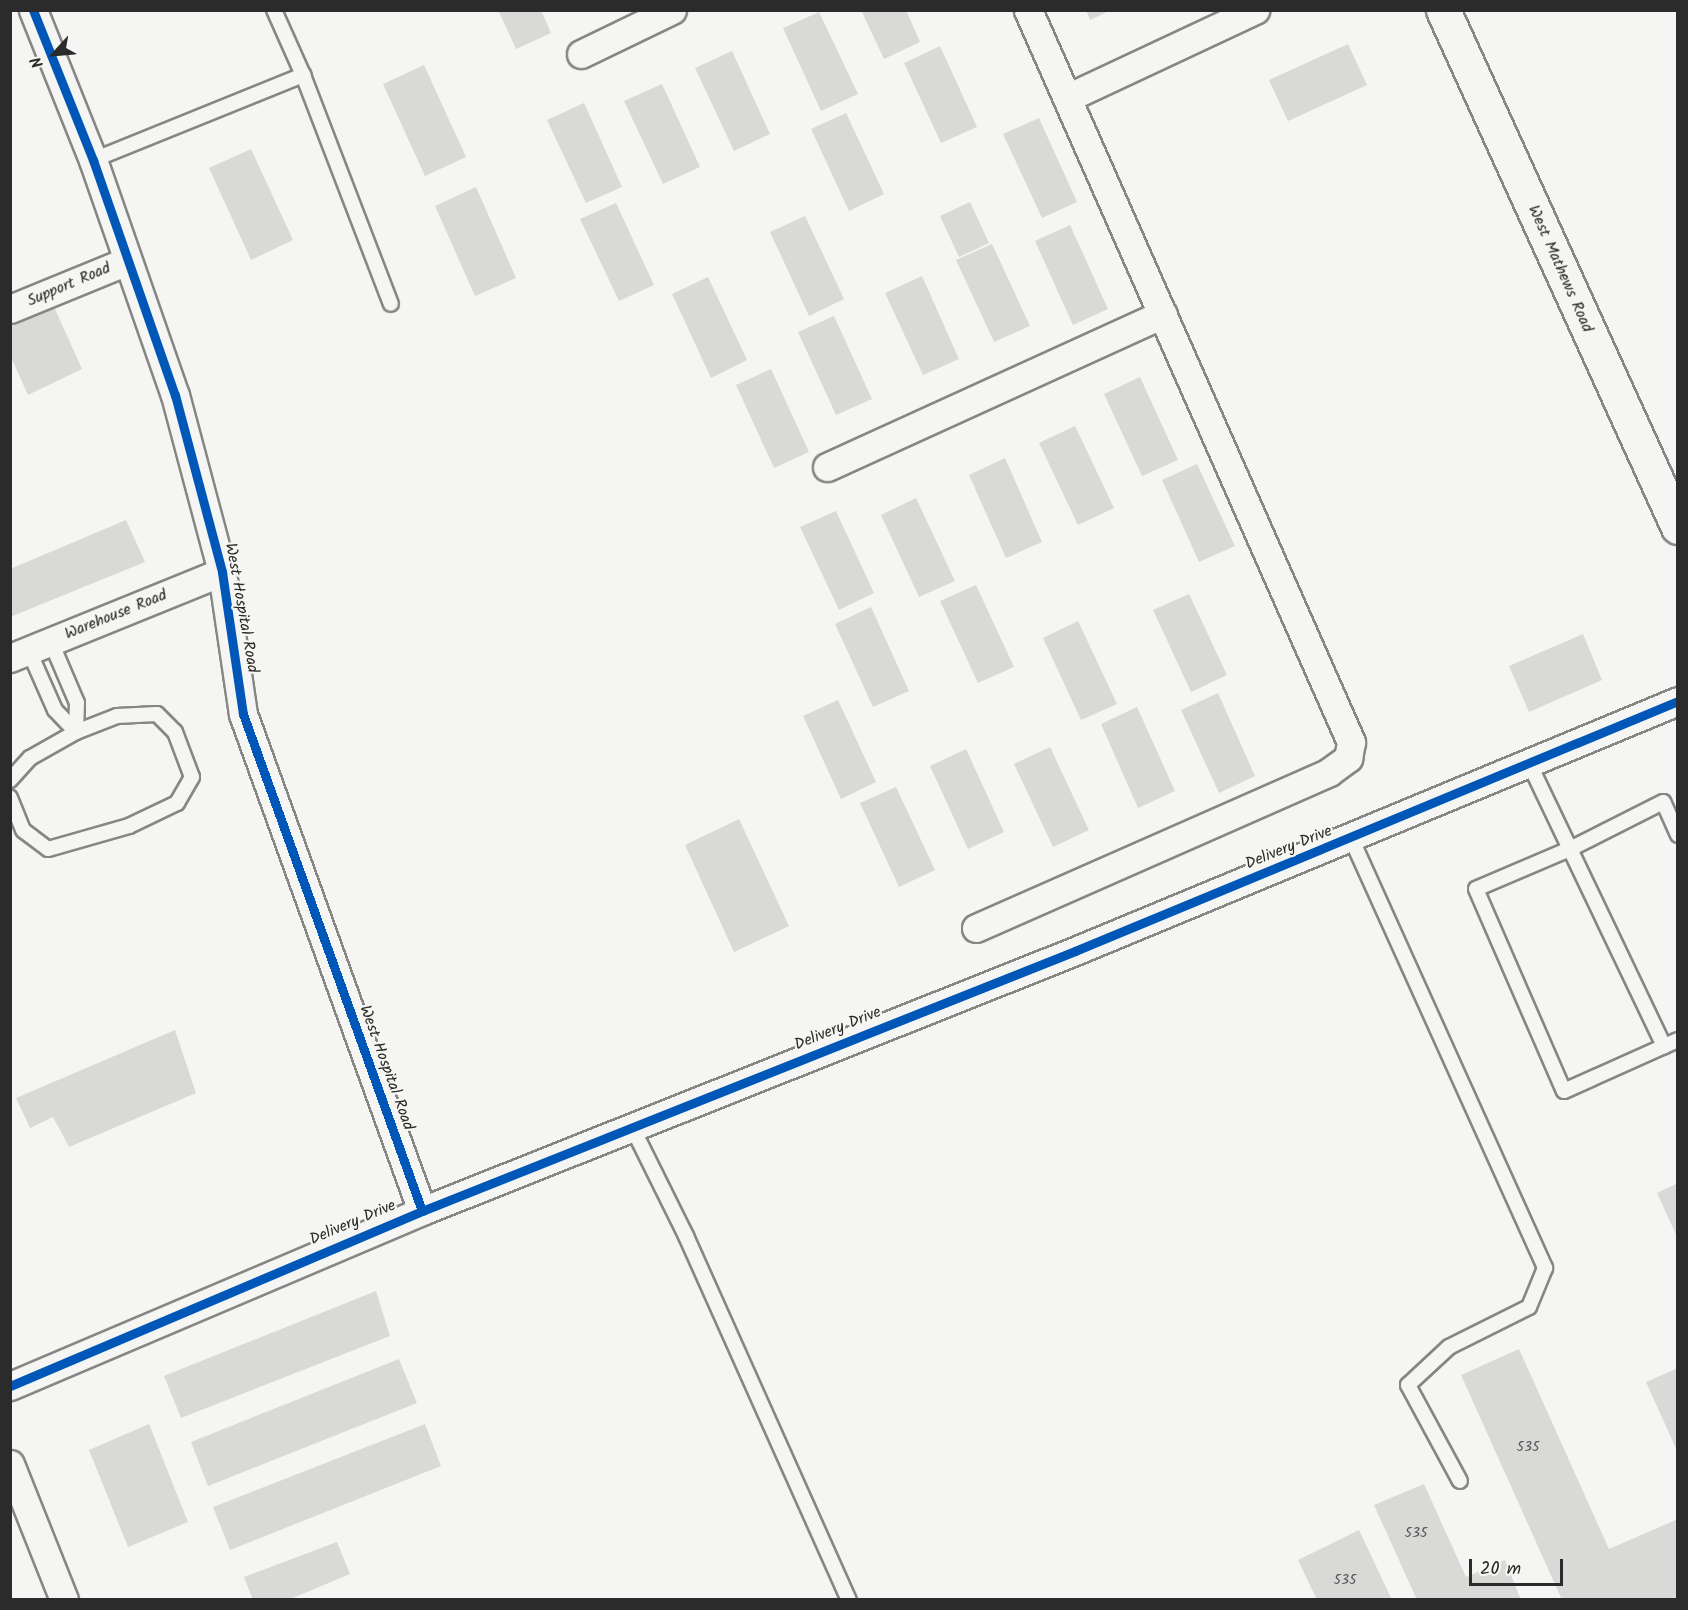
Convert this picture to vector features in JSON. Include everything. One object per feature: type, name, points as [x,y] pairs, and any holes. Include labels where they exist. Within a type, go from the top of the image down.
[{"type":"main road","name":"West Mathews Road","points":[[1443,10],[1677,527]]},
{"type":"street","name":"West Hospital Road","points":[[33,10],[93,160],[175,395],[222,572],[243,714],[422,1211]]},
{"type":"street","points":[[581,54],[672,10]]},
{"type":"street","points":[[976,928],[1329,772],[1348,758],[1351,742],[1028,10]]},
{"type":"street","points":[[1067,98],[1256,10]]},
{"type":"street","name":"Support Road","points":[[10,309],[127,261]]},
{"type":"street","points":[[827,467],[1163,314]]},
{"type":"street","name":"Warehouse Road","points":[[30,650],[222,572]]},
{"type":"street","name":"Delivery Drive","points":[[10,1386],[422,1211],[1351,838],[1677,701]]},
{"type":"street","points":[[10,1464],[64,1599]]},
{"type":"lane","points":[[274,10],[303,75],[391,304]]},
{"type":"lane","points":[[93,160],[303,75]]},
{"type":"lane","points":[[30,650],[77,703],[76,732]]},
{"type":"lane","points":[[30,650],[55,710],[76,732]]},
{"type":"lane","points":[[10,780],[30,758],[76,732],[117,716],[157,714],[175,732],[192,777],[177,803],[129,826],[48,849],[23,830],[10,798]]},
{"type":"lane","points":[[1529,763],[1572,848],[1664,1046]]},
{"type":"lane","points":[[1677,835],[1663,802],[1572,848],[1476,889],[1564,1091],[1677,1040]]},
{"type":"lane","points":[[1351,838],[1545,1268],[1529,1306],[1449,1347],[1408,1385],[1460,1480]]},
{"type":"lane","points":[[632,1127],[686,1236],[849,1599]]},
{"type":"building","points":[[498,10],[541,10],[551,33],[516,49]]},
{"type":"building","points":[[861,10],[906,10],[920,42],[884,59]]},
{"type":"building","points":[[1086,10],[1111,10],[1090,20]]},
{"type":"building","points":[[819,12],[858,94],[821,111],[783,28]]},
{"type":"building","points":[[1348,44],[1367,85],[1288,121],[1269,80]]},
{"type":"building","points":[[940,46],[977,127],[941,143],[904,63]]},
{"type":"building","points":[[732,51],[770,134],[734,151],[695,68]]},
{"type":"building","points":[[424,65],[466,157],[425,176],[383,84]]},
{"type":"building","points":[[662,84],[700,167],[663,184],[624,101]]},
{"type":"building","points":[[584,103],[622,187],[586,203],[547,120]]},
{"type":"building","points":[[846,113],[884,194],[849,211],[811,129]]},
{"type":"building","points":[[1039,118],[1077,202],[1042,218],[1003,134]]},
{"type":"building","points":[[251,149],[293,240],[251,260],[209,168]]},
{"type":"building","points":[[476,187],[516,278],[475,296],[435,206]]},
{"type":"building","points":[[970,202],[989,243],[959,257],[940,216]]},
{"type":"building","points":[[616,203],[654,285],[619,301],[580,219]]},
{"type":"building","points":[[805,216],[844,299],[809,316],[770,232]]},
{"type":"building","points":[[1070,225],[1108,309],[1073,325],[1035,241]]},
{"type":"building","points":[[992,244],[1030,326],[994,342],[956,260]]},
{"type":"building","points":[[922,276],[959,359],[923,375],[885,293]]},
{"type":"building","points":[[708,277],[747,360],[711,378],[672,294]]},
{"type":"building","points":[[51,300],[82,369],[28,395],[10,355],[10,319]]},
{"type":"building","points":[[834,316],[872,399],[836,415],[798,332]]},
{"type":"building","points":[[771,369],[809,452],[774,468],[736,385]]},
{"type":"building","points":[[1140,377],[1178,460],[1142,476],[1104,394]]},
{"type":"building","points":[[1075,426],[1114,508],[1078,525],[1039,443]]},
{"type":"building","points":[[1005,458],[1042,542],[1006,558],[969,475]]},
{"type":"building","points":[[1197,464],[1235,546],[1199,562],[1162,480]]},
{"type":"building","points":[[916,498],[955,581],[919,597],[881,515]]},
{"type":"building","points":[[836,511],[874,593],[839,610],[800,527]]},
{"type":"building","points":[[126,520],[145,562],[10,617],[10,569]]},
{"type":"building","points":[[976,585],[1014,667],[978,683],[940,601]]},
{"type":"building","points":[[1189,594],[1227,675],[1191,692],[1153,610]]},
{"type":"building","points":[[871,607],[909,691],[873,707],[835,624]]},
{"type":"building","points":[[1078,621],[1117,704],[1081,720],[1043,638]]},
{"type":"building","points":[[1583,634],[1602,680],[1529,712],[1509,666]]},
{"type":"building","points":[[1218,693],[1255,776],[1219,793],[1181,710]]},
{"type":"building","points":[[838,700],[876,782],[841,799],[803,716]]},
{"type":"building","points":[[1137,707],[1175,791],[1138,808],[1101,724]]},
{"type":"building","points":[[1050,747],[1089,830],[1053,847],[1014,764]]},
{"type":"building","points":[[966,749],[1004,832],[968,849],[930,766]]},
{"type":"building","points":[[896,787],[935,870],[899,887],[860,803]]},
{"type":"building","points":[[739,819],[789,926],[734,952],[685,845]]},
{"type":"building","points":[[175,1030],[196,1093],[69,1147],[53,1117],[30,1128],[16,1098]]},
{"type":"building","points":[[1678,1183],[1678,1239],[1657,1193]]},
{"type":"building","points":[[376,1291],[390,1336],[181,1418],[164,1376]]},
{"type":"building","points":[[1519,1349],[1609,1549],[1678,1519],[1678,1600],[1562,1600],[1461,1375]]},
{"type":"building","points":[[399,1359],[417,1403],[208,1486],[191,1442]]},
{"type":"building","points":[[1678,1368],[1678,1453],[1646,1382]]},
{"type":"building","points":[[149,1424],[188,1522],[128,1547],[89,1450]]},
{"type":"building","points":[[425,1424],[441,1466],[230,1550],[213,1507]]},
{"type":"building","points":[[1424,1484],[1466,1577],[1505,1560],[1521,1600],[1417,1600],[1374,1505]]},
{"type":"building","points":[[1359,1530],[1392,1600],[1317,1600],[1298,1560]]},
{"type":"building","points":[[337,1542],[350,1574],[288,1600],[253,1600],[244,1577]]},
{"type":"cycle path","points":[[33,10],[93,160],[175,395],[222,572],[243,714],[422,1211]]},
{"type":"cycle path","points":[[10,1386],[422,1211],[1075,951],[1678,701]]}]
